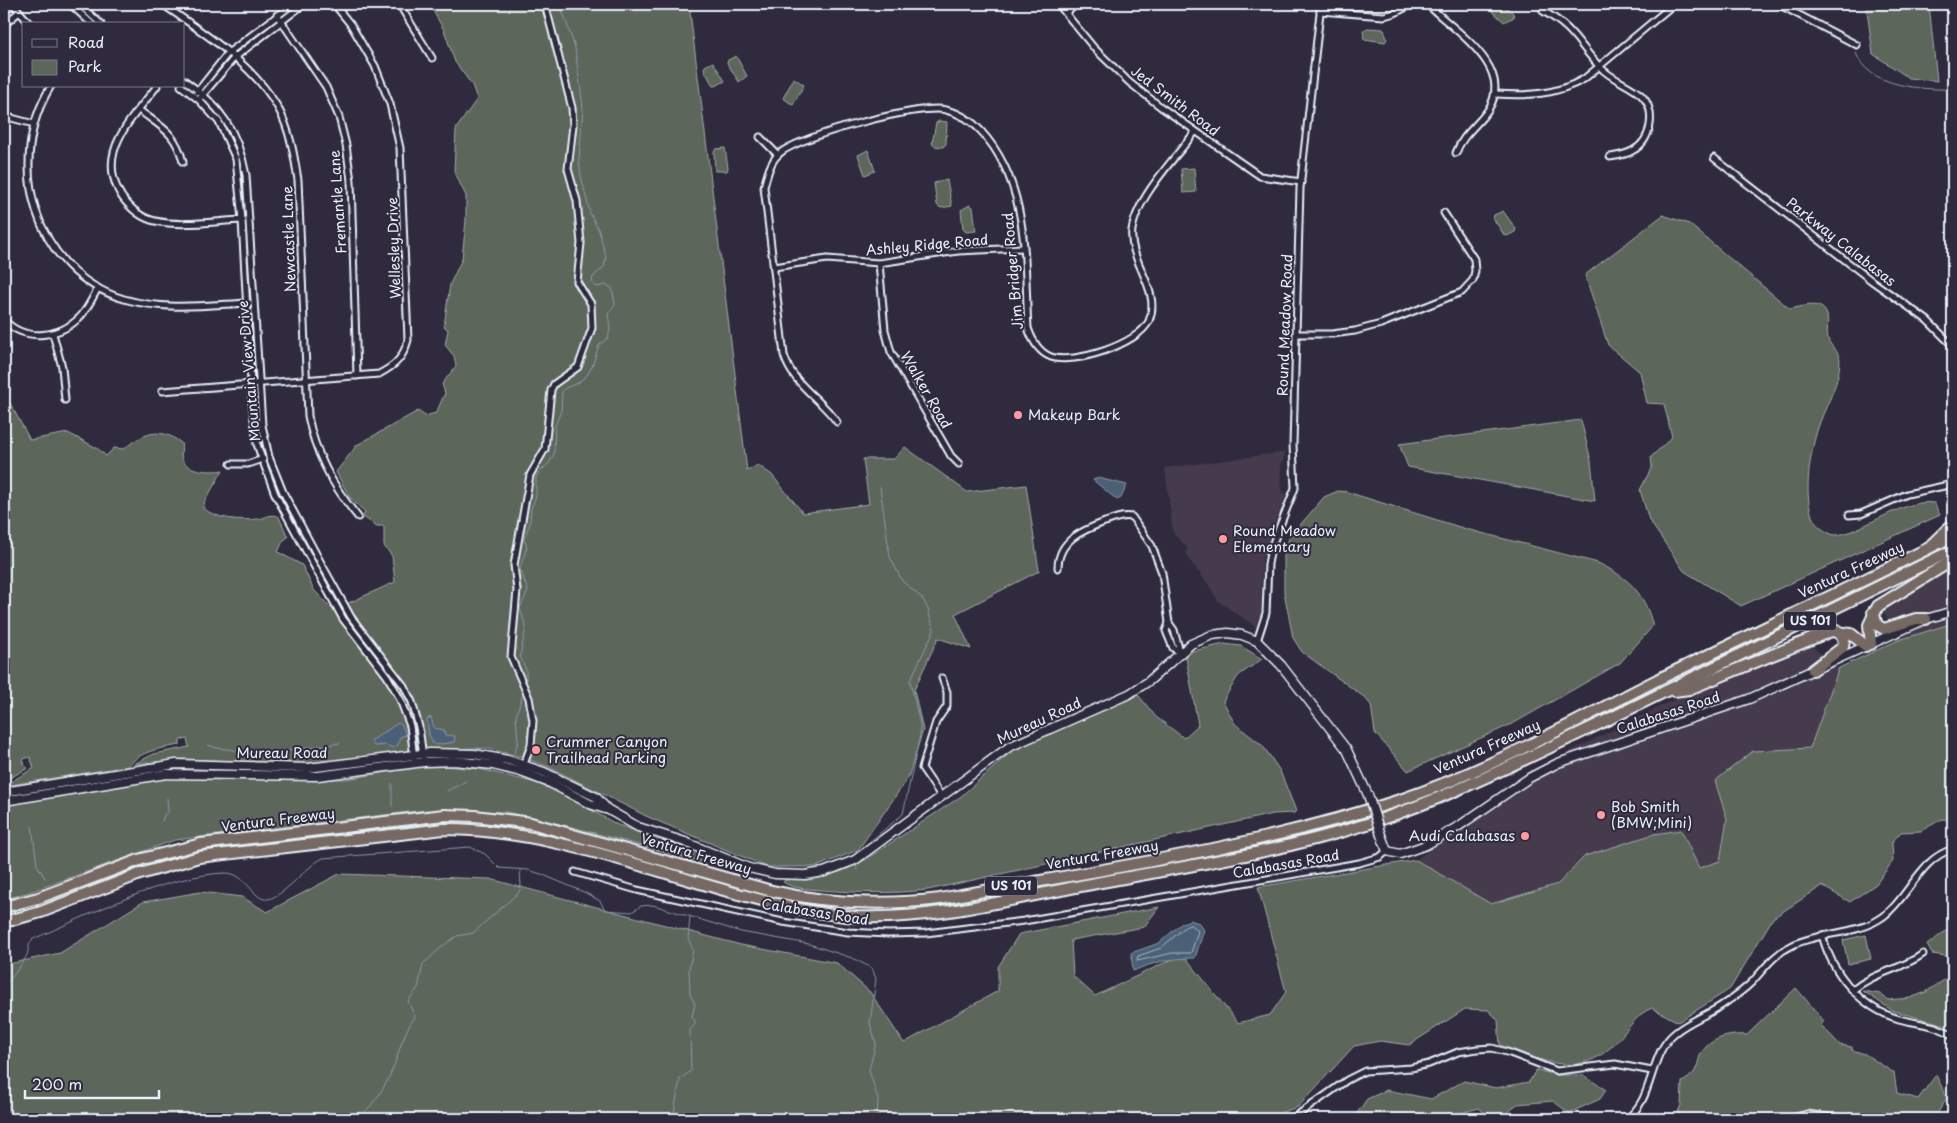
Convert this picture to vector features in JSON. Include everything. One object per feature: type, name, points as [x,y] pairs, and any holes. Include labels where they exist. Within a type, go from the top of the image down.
[{"type":"highway","points":[[1928,549],[1953,524]]},
{"type":"highway","name":"Ventura Freeway","points":[[4,907],[38,898],[142,859],[201,844],[444,816],[474,816],[530,823],[768,890],[846,903],[908,903],[940,899],[1164,858],[1298,830],[1407,797],[1546,736],[1793,612],[1953,536]]},
{"type":"highway","name":"Ventura Freeway","points":[[4,922],[41,912],[140,874],[199,858],[444,829],[475,829],[530,836],[804,910],[858,917],[922,915],[1272,849],[1344,831],[1454,792],[1666,692],[1953,550]]},
{"type":"highway","points":[[1868,645],[1869,625],[1873,612],[1884,602],[1953,560]]},
{"type":"highway","points":[[1873,612],[1877,625],[1884,629],[1916,619],[1926,619]]},
{"type":"highway","points":[[1666,692],[1688,689],[1776,655],[1819,634],[1837,630],[1851,634],[1868,645]]},
{"type":"highway","points":[[1813,670],[1843,648],[1844,640],[1837,630]]},
{"type":"main road","name":"Calabasas Road","points":[[1387,851],[1400,854],[1426,845],[1459,826],[1529,778],[1558,763],[1730,706],[1926,619],[1953,611]]},
{"type":"main road","name":"Mureau Road","points":[[4,792],[176,764],[308,768],[423,754],[474,754],[561,780],[596,797],[607,809],[638,827],[685,842],[749,868],[775,874],[805,875],[824,872],[855,860],[1008,747],[1140,688],[1180,652],[1203,638],[1221,633],[1242,635],[1256,641],[1281,665],[1338,736],[1352,757],[1368,795],[1387,851]]},
{"type":"main road","name":"Mureau Road","points":[[4,801],[166,774],[303,776],[424,762],[472,762],[522,768]]},
{"type":"street","points":[[13,4],[28,22]]},
{"type":"street","points":[[70,4],[90,22]]},
{"type":"street","points":[[80,4],[99,22]]},
{"type":"street","name":"Newcastle Lane","points":[[162,4],[234,58],[266,91],[276,105],[294,149],[298,180],[308,416],[318,454],[347,504],[358,517]]},
{"type":"street","points":[[199,100],[234,58],[293,4]]},
{"type":"street","points":[[194,96],[228,53],[279,17],[304,4]]},
{"type":"street","name":"Wellesley Drive","points":[[162,391],[379,374],[395,366],[404,354],[408,340],[403,182],[400,148],[390,104],[375,66],[351,25],[334,4]]},
{"type":"street","points":[[399,4],[432,58]]},
{"type":"street","points":[[522,768],[533,733],[533,721],[526,687],[511,657],[518,590],[514,565],[530,475],[545,449],[551,390],[554,384],[578,367],[592,328],[590,304],[576,282],[581,243],[577,201],[568,169],[573,125],[572,108],[545,4]]},
{"type":"street","name":"Jed Smith Road","points":[[1058,4],[1094,48],[1130,83],[1195,132],[1260,176],[1301,182]]},
{"type":"street","points":[[1066,13],[1077,4]]},
{"type":"street","name":"Round Meadow Road","points":[[1256,641],[1266,613],[1268,564],[1271,548],[1295,488],[1293,445],[1301,182],[1321,4]]},
{"type":"street","points":[[1320,11],[1384,16],[1394,14],[1412,4]]},
{"type":"street","points":[[1427,4],[1483,57],[1491,68],[1495,80],[1496,94],[1488,109],[1465,136],[1456,153]]},
{"type":"street","points":[[1496,94],[1518,96],[1555,92],[1570,87],[1599,66],[1674,4]]},
{"type":"street","points":[[1778,4],[1856,45]]},
{"type":"street","points":[[4,25],[19,12]]},
{"type":"street","points":[[1543,12],[1570,29],[1608,75],[1641,95],[1651,114],[1649,131],[1639,146],[1633,151],[1610,157]]},
{"type":"street","name":"Fremantle Lane","points":[[279,17],[326,87],[339,117],[346,146],[351,181],[357,376]]},
{"type":"street","name":"Mountain View Drive","points":[[185,81],[203,94],[226,120],[236,140],[246,175],[262,425],[269,457],[283,492],[351,617],[407,692],[418,720],[424,762]]},
{"type":"street","points":[[51,88],[43,100],[34,124],[28,162],[32,201],[38,218],[52,245],[71,267],[98,288],[123,299],[153,306],[181,307],[254,303]]},
{"type":"street","points":[[156,88],[121,132],[113,153],[113,178],[117,189],[130,206],[143,216],[154,221],[172,223],[249,219]]},
{"type":"street","name":"Mountain View Drive","points":[[183,88],[199,100],[219,122],[234,150],[239,176],[254,424],[262,459],[275,494],[343,619],[387,676],[400,697],[410,726],[415,763]]},
{"type":"street","name":"Jim Bridger Road","points":[[778,155],[805,139],[913,110],[945,109],[972,122],[986,137],[1014,186],[1022,218],[1028,328],[1038,348],[1050,357],[1075,359],[1132,339],[1148,323],[1152,313],[1149,290],[1133,245],[1132,229],[1146,196],[1195,132]]},
{"type":"street","points":[[139,110],[173,136],[179,145],[183,162]]},
{"type":"street","points":[[4,116],[34,124]]},
{"type":"street","points":[[760,137],[778,155],[768,172],[764,187],[786,363],[796,379],[829,411],[837,422]]},
{"type":"street","name":"Parkway Calabasas","points":[[1714,158],[1872,281],[1927,320],[1953,346]]},
{"type":"street","points":[[1296,334],[1332,334],[1355,331],[1381,324],[1462,292],[1474,280],[1474,258],[1444,213]]},
{"type":"street","name":"Ashley Ridge Road","points":[[774,268],[835,258],[879,263],[958,250],[1023,248]]},
{"type":"street","name":"Walker Road","points":[[879,263],[885,330],[891,352],[951,456],[960,464]]},
{"type":"street","points":[[4,320],[18,330],[32,335],[53,334],[71,326],[83,314],[98,288]]},
{"type":"street","points":[[53,334],[62,367],[65,400]]},
{"type":"street","points":[[231,464],[248,464],[269,457]]},
{"type":"street","points":[[1849,515],[1861,514],[1907,494],[1953,484]]},
{"type":"street","points":[[1058,568],[1058,559],[1073,536],[1088,528],[1124,516],[1132,517],[1152,546],[1162,573],[1169,623],[1174,630],[1180,652]]},
{"type":"street","points":[[941,796],[922,768],[936,722],[947,706],[947,692],[942,678]]},
{"type":"street","points":[[1626,1119],[1631,1116],[1644,1094],[1664,1044],[1676,1032],[1724,1004],[1751,983],[1766,964],[1782,951],[1807,939],[1854,930],[1882,917],[1906,894],[1927,864],[1953,849]]},
{"type":"street","name":"Calabasas Road","points":[[575,872],[637,890],[783,922],[848,932],[888,934],[970,928],[1217,889],[1359,863],[1380,857],[1387,851]]},
{"type":"street","points":[[1822,935],[1834,967],[1853,990],[1875,1008],[1890,1015],[1928,1025],[1953,1036]]},
{"type":"street","points":[[1853,990],[1865,980],[1908,964],[1923,954]]},
{"type":"street","points":[[1292,1119],[1347,1080],[1365,1071],[1411,1068],[1429,1064],[1458,1052],[1477,1049],[1492,1048],[1557,1071],[1616,1064],[1652,1071]]},
{"type":"street","points":[[1788,1119],[1807,1114],[1841,1119]]},
{"type":"shaded area","name":"Round Meadow Elementary","points":[[1286,452],[1281,465],[1282,491],[1286,495],[1262,560],[1261,612],[1256,627],[1218,601],[1209,585],[1190,561],[1186,552],[1187,547],[1173,533],[1165,468]]},
{"type":"shaded area","points":[[1953,565],[1953,623],[1896,641],[1883,610]]},
{"type":"shaded area","points":[[1812,647],[1839,668],[1810,748],[1753,751],[1715,781],[1727,819],[1720,861],[1699,868],[1681,830],[1585,856],[1558,884],[1491,904],[1416,860],[1533,770],[1669,702]]},
{"type":"green space","points":[[429,4],[689,4],[747,471],[758,465],[772,475],[803,513],[869,504],[863,459],[894,459],[905,447],[967,492],[1026,485],[1039,571],[955,614],[971,649],[938,638],[914,690],[923,730],[908,778],[858,850],[816,867],[767,867],[648,817],[549,767],[522,757],[489,749],[473,748],[309,764],[183,759],[134,764],[154,754],[189,747],[187,739],[180,740],[180,745],[145,754],[133,761],[129,766],[4,786],[34,768],[30,757],[23,759],[25,766],[28,768],[4,781],[4,392],[30,440],[68,433],[97,448],[106,456],[114,448],[124,449],[138,439],[159,433],[181,443],[182,459],[189,466],[207,471],[223,470],[203,508],[221,517],[236,519],[260,519],[270,515],[279,517],[288,537],[283,541],[278,552],[302,565],[314,590],[333,610],[395,582],[392,556],[384,546],[384,526],[377,526],[363,517],[365,512],[350,498],[336,472],[357,445],[418,411],[425,416],[436,413],[445,393],[442,384],[456,366],[454,356],[445,345],[448,330],[444,326],[450,284],[462,259],[466,220],[466,196],[454,171],[456,129],[477,99],[472,85],[455,62],[444,30]]},
{"type":"green space","points":[[1493,4],[1503,4],[1513,13],[1514,17],[1504,22],[1490,9]]},
{"type":"green space","points":[[1866,4],[1929,4],[1937,81],[1909,78],[1873,54]]},
{"type":"green space","points":[[1368,28],[1384,29],[1387,39],[1385,42],[1364,39],[1363,30]]},
{"type":"green space","points":[[736,56],[747,76],[739,82],[727,63],[728,60]]},
{"type":"green space","points":[[713,62],[725,81],[716,86],[713,86],[704,69],[705,66]]},
{"type":"green space","points":[[794,78],[804,85],[793,105],[783,98]]},
{"type":"green space","points":[[939,121],[947,122],[946,144],[943,147],[934,146],[932,143],[936,123]]},
{"type":"green space","points":[[725,148],[727,171],[715,171],[714,151]]},
{"type":"green space","points":[[868,150],[875,171],[865,175],[858,155]]},
{"type":"green space","points":[[1194,168],[1196,192],[1183,193],[1181,169]]},
{"type":"green space","points":[[947,180],[952,206],[941,208],[937,205],[934,183]]},
{"type":"green space","points":[[970,205],[973,207],[976,231],[966,232],[963,229],[961,210]]},
{"type":"green space","points":[[1503,211],[1516,229],[1515,232],[1507,236],[1504,235],[1493,218],[1494,215]]},
{"type":"green space","points":[[1663,215],[1689,224],[1790,309],[1811,305],[1821,307],[1827,315],[1827,335],[1830,344],[1840,357],[1840,361],[1835,385],[1817,432],[1809,469],[1809,506],[1817,525],[1831,534],[1839,535],[1850,532],[1907,506],[1921,503],[1934,503],[1940,515],[1741,606],[1684,571],[1649,520],[1640,490],[1652,467],[1651,457],[1672,437],[1664,404],[1647,403],[1640,372],[1608,345],[1585,275]]},
{"type":"green space","points":[[1581,420],[1591,461],[1595,501],[1408,467],[1399,444]]},
{"type":"green space","points":[[1338,491],[1347,492],[1466,529],[1598,563],[1618,574],[1634,587],[1645,604],[1653,626],[1620,663],[1514,723],[1408,771],[1375,733],[1371,705],[1364,697],[1302,652],[1293,638],[1284,592],[1284,555],[1289,538],[1324,497]]},
{"type":"green space","points":[[1953,623],[1953,820],[1942,819],[1921,831],[1901,832],[1892,842],[1893,861],[1876,884],[1850,902],[1822,886],[1773,918],[1730,989],[1678,1022],[1652,1008],[1647,1010],[1605,1052],[1591,1060],[1577,1064],[1547,1061],[1500,1045],[1498,1020],[1488,1010],[1465,1009],[1409,1045],[1380,1041],[1354,1046],[1298,1107],[1261,1119],[4,1119],[4,965],[60,953],[143,902],[200,892],[242,897],[267,912],[339,874],[490,879],[741,945],[837,963],[870,992],[904,1043],[998,991],[998,967],[1019,934],[1159,907],[1144,927],[1071,940],[1073,976],[1095,996],[1183,954],[1238,1023],[1270,1015],[1286,992],[1258,887],[1416,860],[1491,904],[1558,884],[1585,856],[1654,834],[1681,830],[1699,868],[1720,861],[1727,819],[1715,781],[1753,751],[1810,748],[1839,668],[1896,641]]},
{"type":"green space","points":[[1224,644],[1241,646],[1262,659],[1238,676],[1223,701],[1235,724],[1263,746],[1280,771],[1296,811],[1294,813],[1273,814],[928,890],[887,893],[848,892],[801,888],[783,882],[785,880],[822,877],[842,871],[865,860],[960,797],[1012,751],[1136,695],[1139,696],[1156,717],[1184,738],[1198,725],[1186,657],[1189,652]]},
{"type":"green space","points":[[430,765],[480,769],[536,783],[558,792],[618,825],[703,854],[702,862],[572,827],[506,812],[426,810],[175,840],[30,892],[4,899],[4,805],[170,777],[346,779]]},
{"type":"green space","points":[[1947,930],[1951,934],[1950,937],[1953,941],[1953,957],[1932,954],[1927,945]]},
{"type":"green space","points":[[1866,935],[1871,959],[1848,964],[1843,940]]},
{"type":"green space","points":[[1953,974],[1953,1019],[1946,1025],[1893,1011],[1863,991],[1880,994],[1888,1000],[1910,998],[1926,992]]},
{"type":"green space","points":[[1796,988],[1824,1021],[1821,1025],[1840,1045],[1852,1047],[1852,1050],[1865,1054],[1894,1073],[1897,1093],[1918,1099],[1936,1075],[1947,1098],[1934,1119],[1675,1119],[1681,1105],[1682,1082],[1689,1078],[1696,1069],[1700,1056],[1706,1047],[1715,1040],[1725,1036],[1747,1035]]},
{"type":"green space","points":[[1536,1070],[1557,1075],[1583,1075],[1606,1090],[1600,1099],[1569,1113],[1553,1101],[1517,1104],[1502,1119],[1491,1119],[1479,1108],[1464,1112],[1460,1119],[1353,1119],[1367,1099],[1387,1090],[1431,1099],[1464,1081],[1496,1088],[1529,1082]]},
{"type":"water","points":[[1098,478],[1127,485],[1121,498],[1117,500],[1093,480]]},
{"type":"water","points":[[431,717],[434,728],[444,730],[445,735],[455,736],[454,742],[436,745],[433,743],[429,735],[427,719]]},
{"type":"water","points":[[398,723],[402,725],[406,735],[400,737],[398,745],[393,748],[385,745],[374,746],[371,741]]},
{"type":"water","points":[[1190,920],[1199,923],[1204,930],[1195,958],[1163,961],[1133,971],[1131,953],[1159,943],[1182,923]]},
{"type":"waterway","points":[[526,684],[526,670],[520,656],[526,627],[520,608],[528,591],[520,568],[527,547],[524,539],[536,496],[536,476],[550,462],[554,454],[555,426],[561,411],[562,392],[565,388],[578,383],[587,375],[592,367],[599,345],[608,338],[610,329],[608,314],[615,304],[612,288],[606,285],[597,287],[592,283],[593,277],[604,267],[606,257],[599,231],[590,213],[581,176],[579,160],[583,107],[575,48],[560,4]]},
{"type":"waterway","points":[[1856,53],[1862,64],[1884,80],[1927,89],[1953,89]]},
{"type":"waterway","points":[[856,856],[856,853],[903,814],[920,735],[920,724],[910,681],[934,630],[928,609],[922,598],[902,581],[890,557],[880,487]]},
{"type":"waterway","points":[[514,753],[518,742],[516,716],[524,690]]},
{"type":"waterway","points":[[208,745],[217,748],[267,754],[340,743]]},
{"type":"waterway","points":[[447,791],[466,781]]},
{"type":"waterway","points":[[392,783],[392,806]]},
{"type":"waterway","points":[[162,821],[164,815],[168,813],[167,798]]},
{"type":"waterway","points":[[32,826],[37,865],[45,878]]},
{"type":"waterway","points":[[4,986],[26,957],[33,939],[127,898],[177,881],[202,875],[232,874],[239,877],[258,896],[268,899],[289,887],[323,858],[470,847],[485,854],[499,868],[528,870],[586,893],[600,901],[605,910],[632,912],[641,906],[653,905],[741,932],[809,944],[852,958],[872,968],[876,979],[870,1023],[876,1043],[869,1070],[878,1099],[877,1116],[875,1119]]},
{"type":"waterway","points":[[856,863],[857,870]]},
{"type":"waterway","points":[[358,1119],[384,1087],[407,1030],[415,1017],[408,1001],[418,988],[423,964],[457,936],[473,933],[519,892],[521,887],[520,871]]},
{"type":"waterway","points":[[680,1119],[674,1113],[680,1079],[691,1071],[690,1030],[696,1023],[692,1017],[695,1004],[690,994],[689,969],[693,950],[688,938],[690,917]]},
{"type":"place","name":"Makeup Bark","points":[[1018,415]]},
{"type":"place","name":"Round Meadow Elementary","points":[[1223,539]]},
{"type":"place","name":"Crummer Canyon Trailhead Parking","points":[[536,750]]},
{"type":"place","name":"Bob Smith (BMW;Mini)","points":[[1601,815]]},
{"type":"place","name":"Audi Calabasas","points":[[1525,836]]}]
